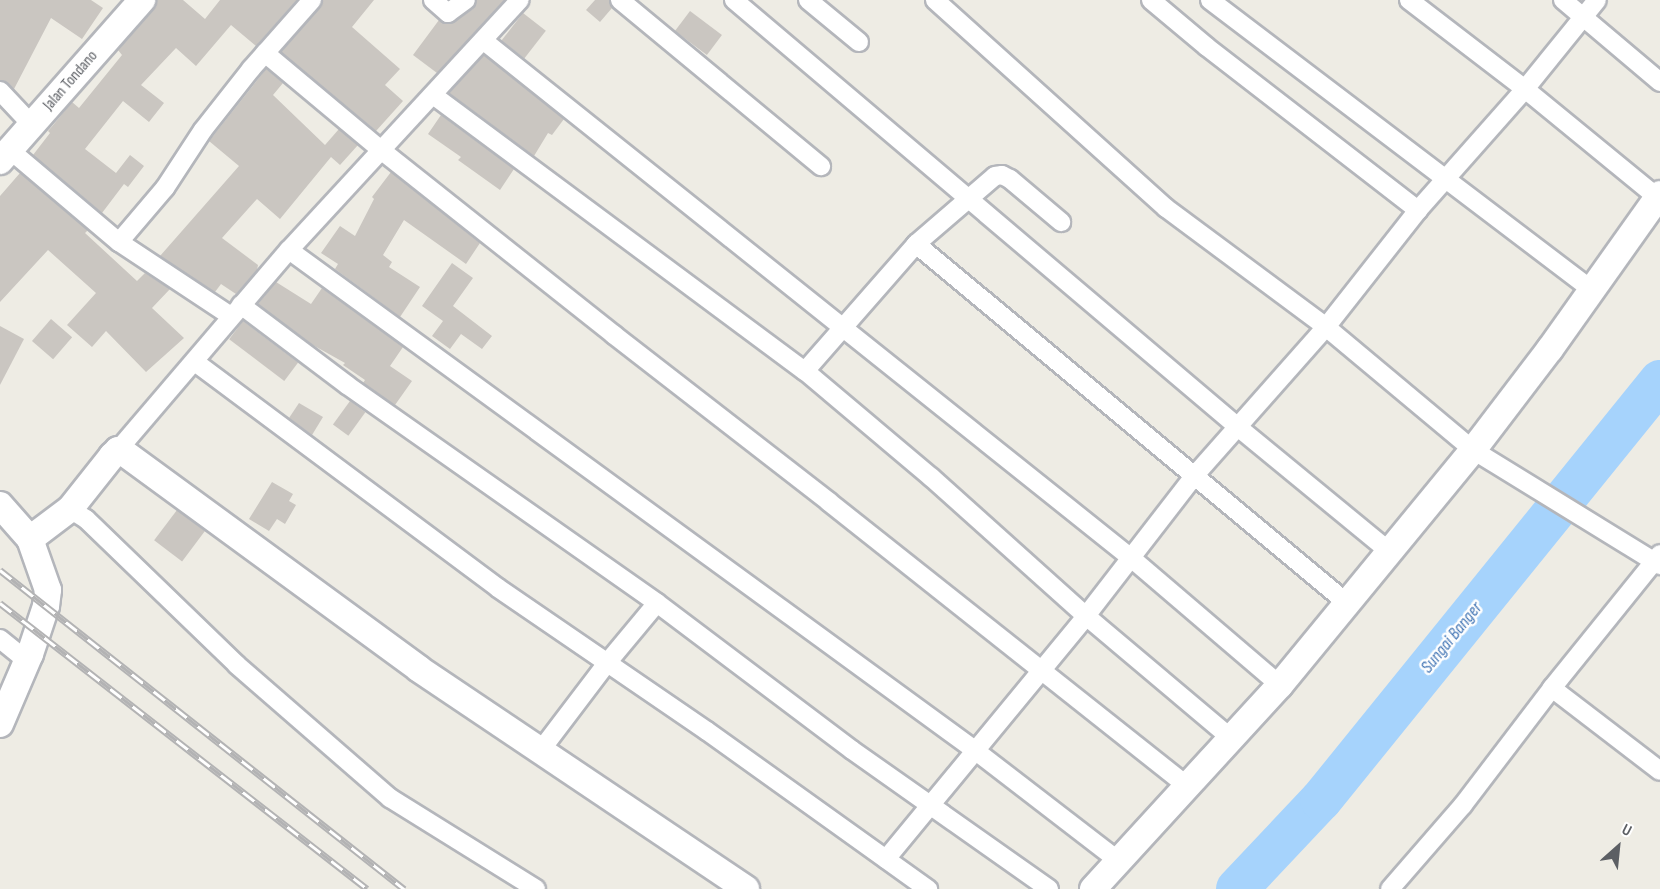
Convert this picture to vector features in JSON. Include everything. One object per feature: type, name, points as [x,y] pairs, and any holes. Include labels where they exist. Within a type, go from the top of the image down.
[{"type":"street","name":"Jalan Tondano","points":[[5,155],[142,0]]},
{"type":"street","points":[[119,242],[165,188],[203,130],[265,53],[312,0]]},
{"type":"street","points":[[432,0],[448,13],[466,0]]},
{"type":"street","points":[[0,724],[27,661],[46,606],[50,524],[195,362],[236,310],[289,250],[520,0]]},
{"type":"street","points":[[620,0],[821,166]]},
{"type":"street","points":[[734,0],[1239,428],[1390,552]]},
{"type":"street","points":[[808,0],[859,42]]},
{"type":"street","points":[[935,0],[1166,208],[1326,327],[1480,455],[1655,559],[1552,688],[1463,805],[1390,889]]},
{"type":"street","points":[[1151,0],[1216,55],[1418,210]]},
{"type":"street","points":[[1210,0],[1593,291]]},
{"type":"street","points":[[1093,889],[1232,739],[1280,685],[1390,552],[1480,455],[1659,196],[1409,0]]},
{"type":"street","points":[[1563,0],[1583,14],[1660,82]]},
{"type":"street","points":[[886,859],[1086,616],[1195,475],[1326,327],[1418,210],[1447,181],[1525,89],[1583,14],[1597,0]]},
{"type":"street","points":[[484,41],[1130,557],[1280,685]]},
{"type":"street","points":[[265,53],[381,150],[1188,787]]},
{"type":"street","points":[[0,91],[32,125]]},
{"type":"street","points":[[433,95],[805,371],[931,477],[1086,616],[1232,739]]},
{"type":"street","points":[[5,155],[119,242],[236,310],[347,385],[657,603],[930,805],[1049,889]]},
{"type":"street","points":[[805,371],[916,244],[995,176],[1002,175],[1061,222]]},
{"type":"street","points":[[916,244],[1347,603]]},
{"type":"street","points":[[289,250],[976,751],[1119,861]]},
{"type":"street","points":[[195,362],[498,588],[928,889]]},
{"type":"street","points":[[118,450],[419,669],[746,889]]},
{"type":"street","points":[[0,505],[50,524],[86,519],[237,665],[390,798],[536,889]]},
{"type":"street","points":[[541,750],[607,663],[657,603]]},
{"type":"street","points":[[0,639],[27,661]]},
{"type":"street","points":[[1552,688],[1660,771]]},
{"type":"building","points":[[0,0],[91,0],[103,8],[82,39],[51,18],[14,89],[0,80]]},
{"type":"building","points":[[157,0],[183,0],[205,19],[220,0],[297,0],[256,46],[231,25],[196,66],[176,48],[141,85],[164,103],[149,122],[123,101],[85,149],[116,173],[130,155],[144,166],[128,187],[124,184],[102,213],[33,155],[50,133],[48,131],[72,102],[79,108],[122,55],[118,50],[153,10]]},
{"type":"building","points":[[323,0],[374,0],[352,27],[400,69],[385,85],[403,101],[376,131],[281,52],[320,7]]},
{"type":"building","points":[[477,0],[505,0],[437,73],[413,55],[439,20],[446,24],[454,22],[473,9]]},
{"type":"building","points":[[595,0],[609,0],[612,8],[600,22],[586,10]]},
{"type":"building","points":[[690,11],[722,35],[707,55],[675,31]]},
{"type":"building","points":[[523,13],[546,31],[524,58],[501,41]]},
{"type":"building","points":[[484,55],[564,119],[552,135],[548,133],[534,156],[449,93]]},
{"type":"building","points":[[266,69],[283,83],[273,95],[325,145],[339,129],[358,145],[340,165],[331,157],[280,219],[257,199],[222,238],[258,265],[257,270],[236,294],[221,284],[215,292],[160,256],[239,166],[209,141]]},
{"type":"building","points":[[441,115],[514,169],[500,190],[458,160],[461,157],[428,134]]},
{"type":"building","points":[[391,172],[480,243],[466,264],[404,220],[383,255],[392,262],[389,267],[420,287],[400,317],[335,269],[338,264],[321,253],[340,226],[355,236],[374,199],[372,197]]},
{"type":"building","points":[[20,173],[88,230],[85,233],[137,281],[145,273],[170,289],[152,308],[184,338],[146,372],[106,331],[92,347],[67,325],[96,293],[48,250],[0,302],[0,196]]},
{"type":"building","points":[[452,263],[473,278],[453,306],[492,336],[482,349],[461,334],[450,349],[432,336],[443,321],[422,306]]},
{"type":"building","points":[[276,282],[311,304],[322,288],[403,347],[390,366],[412,381],[395,405],[363,383],[365,380],[343,365],[345,363],[311,344],[258,304]]},
{"type":"building","points":[[51,319],[72,337],[53,359],[32,341]]},
{"type":"building","points":[[243,321],[298,363],[284,381],[229,339]]},
{"type":"building","points":[[0,326],[24,339],[0,385]]},
{"type":"building","points":[[350,401],[365,412],[348,436],[333,424]]},
{"type":"building","points":[[299,403],[323,417],[312,435],[289,418]]},
{"type":"building","points":[[272,482],[293,494],[289,501],[296,505],[285,524],[277,519],[269,531],[249,519]]},
{"type":"building","points":[[177,510],[205,531],[182,561],[154,540]]},
{"type":"waterway","name":"Sungai Banger","points":[[1237,889],[1321,800],[1660,381]]},
{"type":"railway","points":[[0,570],[404,889]]},
{"type":"railway","points":[[0,603],[367,889]]}]
